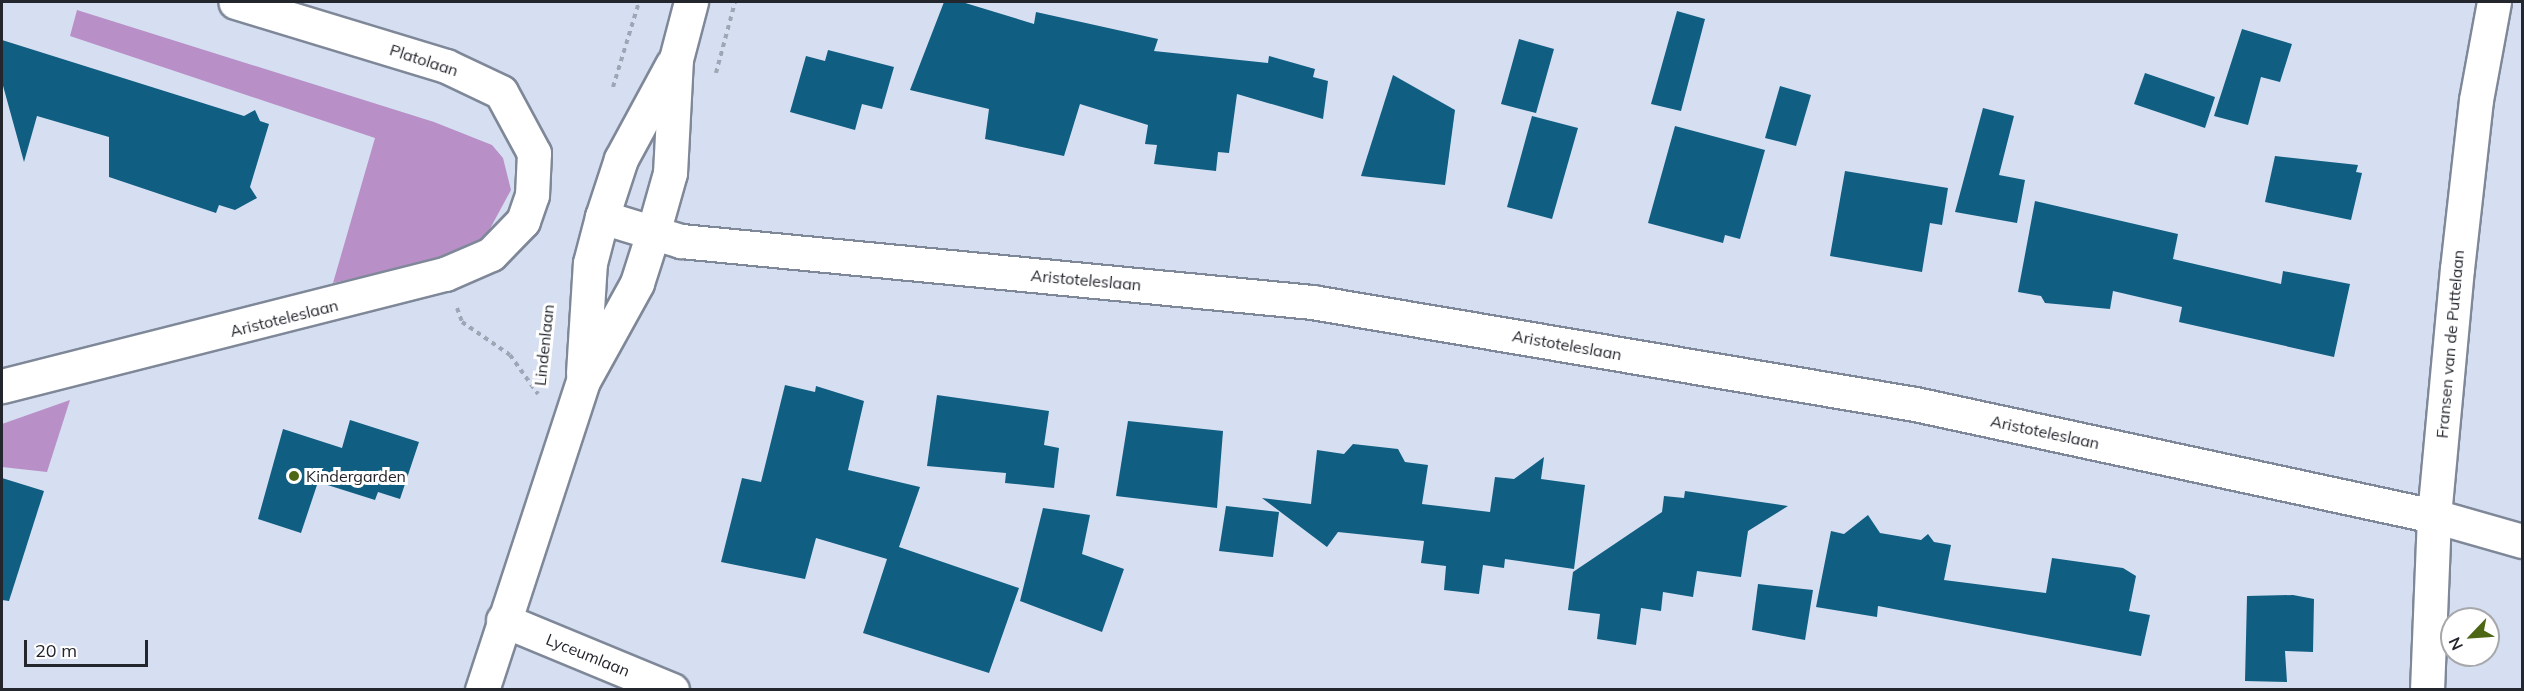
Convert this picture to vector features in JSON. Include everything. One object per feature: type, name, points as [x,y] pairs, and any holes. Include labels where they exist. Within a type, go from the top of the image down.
[{"type":"street","name":"Platolaan","points":[[236,2],[446,66],[501,92],[534,153],[532,195]]},
{"type":"street","points":[[482,690],[583,381],[637,283],[653,233],[670,173],[676,59],[691,2]]},
{"type":"street","name":"Fransen van de Puttelaan","points":[[2427,690],[2434,516],[2474,112],[2494,2]]},
{"type":"street","points":[[583,381],[590,263],[602,217],[621,159],[676,59]]},
{"type":"street","name":"Aristoteleslaan","points":[[2,386],[445,274],[510,239],[532,195]]},
{"type":"street","name":"Aristoteleslaan","points":[[602,217],[681,242],[1312,302],[1915,404],[2434,516],[2523,541]]},
{"type":"street","name":"Lyceumlaan","points":[[503,620],[672,690]]},
{"type":"path","points":[[608,98],[639,2]]},
{"type":"path","points":[[445,274],[462,322],[491,337],[539,395]]},
{"type":"path","name":"Lindenlaan","points":[[535,406],[540,385]]},
{"type":"shaded area","points":[[77,10],[434,122],[492,145],[503,158],[511,190],[485,238],[453,257],[333,283],[375,138],[70,36]]},
{"type":"shaded area","points":[[70,400],[47,472],[2,467],[2,424]]},
{"type":"building","points":[[944,2],[962,2],[1034,24],[1036,12],[1158,39],[1154,51],[1268,63],[1269,56],[1315,69],[1313,77],[1328,81],[1323,119],[1237,94],[1229,153],[1218,152],[1216,171],[1154,164],[1157,145],[1145,144],[1148,125],[1080,104],[1064,156],[985,139],[989,109],[910,90]]},
{"type":"building","points":[[1677,11],[1705,19],[1681,111],[1651,104]]},
{"type":"building","points":[[2242,29],[2292,44],[2280,82],[2261,77],[2248,125],[2214,116]]},
{"type":"building","points":[[1519,39],[1554,49],[1536,113],[1501,104]]},
{"type":"building","points":[[2,40],[244,116],[255,110],[260,121],[269,124],[250,187],[257,198],[235,210],[219,205],[216,213],[109,177],[109,137],[37,116],[24,162],[2,82]]},
{"type":"building","points":[[828,50],[894,67],[882,109],[862,104],[855,130],[790,112],[806,56],[825,61]]},
{"type":"building","points":[[2145,73],[2215,97],[2205,128],[2134,104]]},
{"type":"building","points":[[1393,75],[1455,110],[1445,185],[1361,176]]},
{"type":"building","points":[[1780,86],[1811,95],[1796,146],[1765,138]]},
{"type":"building","points":[[1983,108],[2014,116],[1999,175],[2025,180],[2017,223],[1955,212]]},
{"type":"building","points":[[1532,116],[1578,128],[1552,219],[1507,207]]},
{"type":"building","points":[[1675,126],[1765,150],[1740,239],[1725,235],[1723,243],[1648,223]]},
{"type":"building","points":[[2275,156],[2358,165],[2356,172],[2362,173],[2351,220],[2265,202]]},
{"type":"building","points":[[1845,171],[1948,188],[1942,225],[1930,223],[1922,272],[1830,256]]},
{"type":"building","points":[[2035,201],[2178,234],[2173,259],[2281,284],[2283,271],[2350,284],[2334,357],[2179,322],[2182,307],[2113,291],[2110,309],[2045,303],[2041,296],[2018,292]]},
{"type":"building","points":[[785,385],[815,392],[816,386],[864,401],[848,470],[920,487],[899,547],[1019,588],[989,673],[863,633],[887,559],[816,538],[805,579],[721,562],[742,478],[761,482]]},
{"type":"building","points":[[937,395],[1049,411],[1044,445],[1059,448],[1054,488],[1005,483],[1006,473],[927,466]]},
{"type":"building","points":[[350,420],[419,442],[400,499],[378,492],[375,500],[318,482],[301,533],[258,519],[283,429],[342,448]]},
{"type":"building","points":[[1128,421],[1223,431],[1217,508],[1116,496]]},
{"type":"building","points":[[1353,444],[1398,449],[1405,462],[1428,465],[1422,504],[1490,512],[1495,477],[1514,479],[1544,457],[1541,479],[1585,485],[1574,569],[1505,559],[1504,568],[1483,565],[1479,594],[1444,590],[1446,566],[1421,563],[1424,541],[1338,532],[1327,547],[1262,498],[1311,504],[1317,450],[1344,454]]},
{"type":"building","points":[[2,478],[44,491],[9,601],[2,600]]},
{"type":"building","points":[[1685,491],[1788,506],[1748,531],[1741,577],[1697,571],[1693,597],[1663,592],[1661,611],[1641,608],[1636,645],[1597,639],[1600,614],[1568,610],[1573,572],[1662,512],[1664,496],[1684,498]]},
{"type":"building","points":[[1226,506],[1279,512],[1273,557],[1219,551]]},
{"type":"building","points":[[1043,508],[1090,515],[1082,554],[1124,569],[1102,632],[1020,601]]},
{"type":"building","points":[[1868,515],[1880,533],[1921,540],[1928,534],[1934,542],[1951,545],[1944,580],[2046,593],[2052,558],[2123,568],[2136,576],[2129,611],[2150,615],[2141,656],[1878,606],[1877,617],[1816,607],[1831,531],[1844,534]]},
{"type":"building","points":[[1758,584],[1813,590],[1805,640],[1752,630]]},
{"type":"building","points":[[2293,595],[2314,599],[2313,652],[2285,651],[2287,682],[2245,681],[2247,596]]},
{"type":"place","name":"Kindergarden","points":[[294,476]]}]
